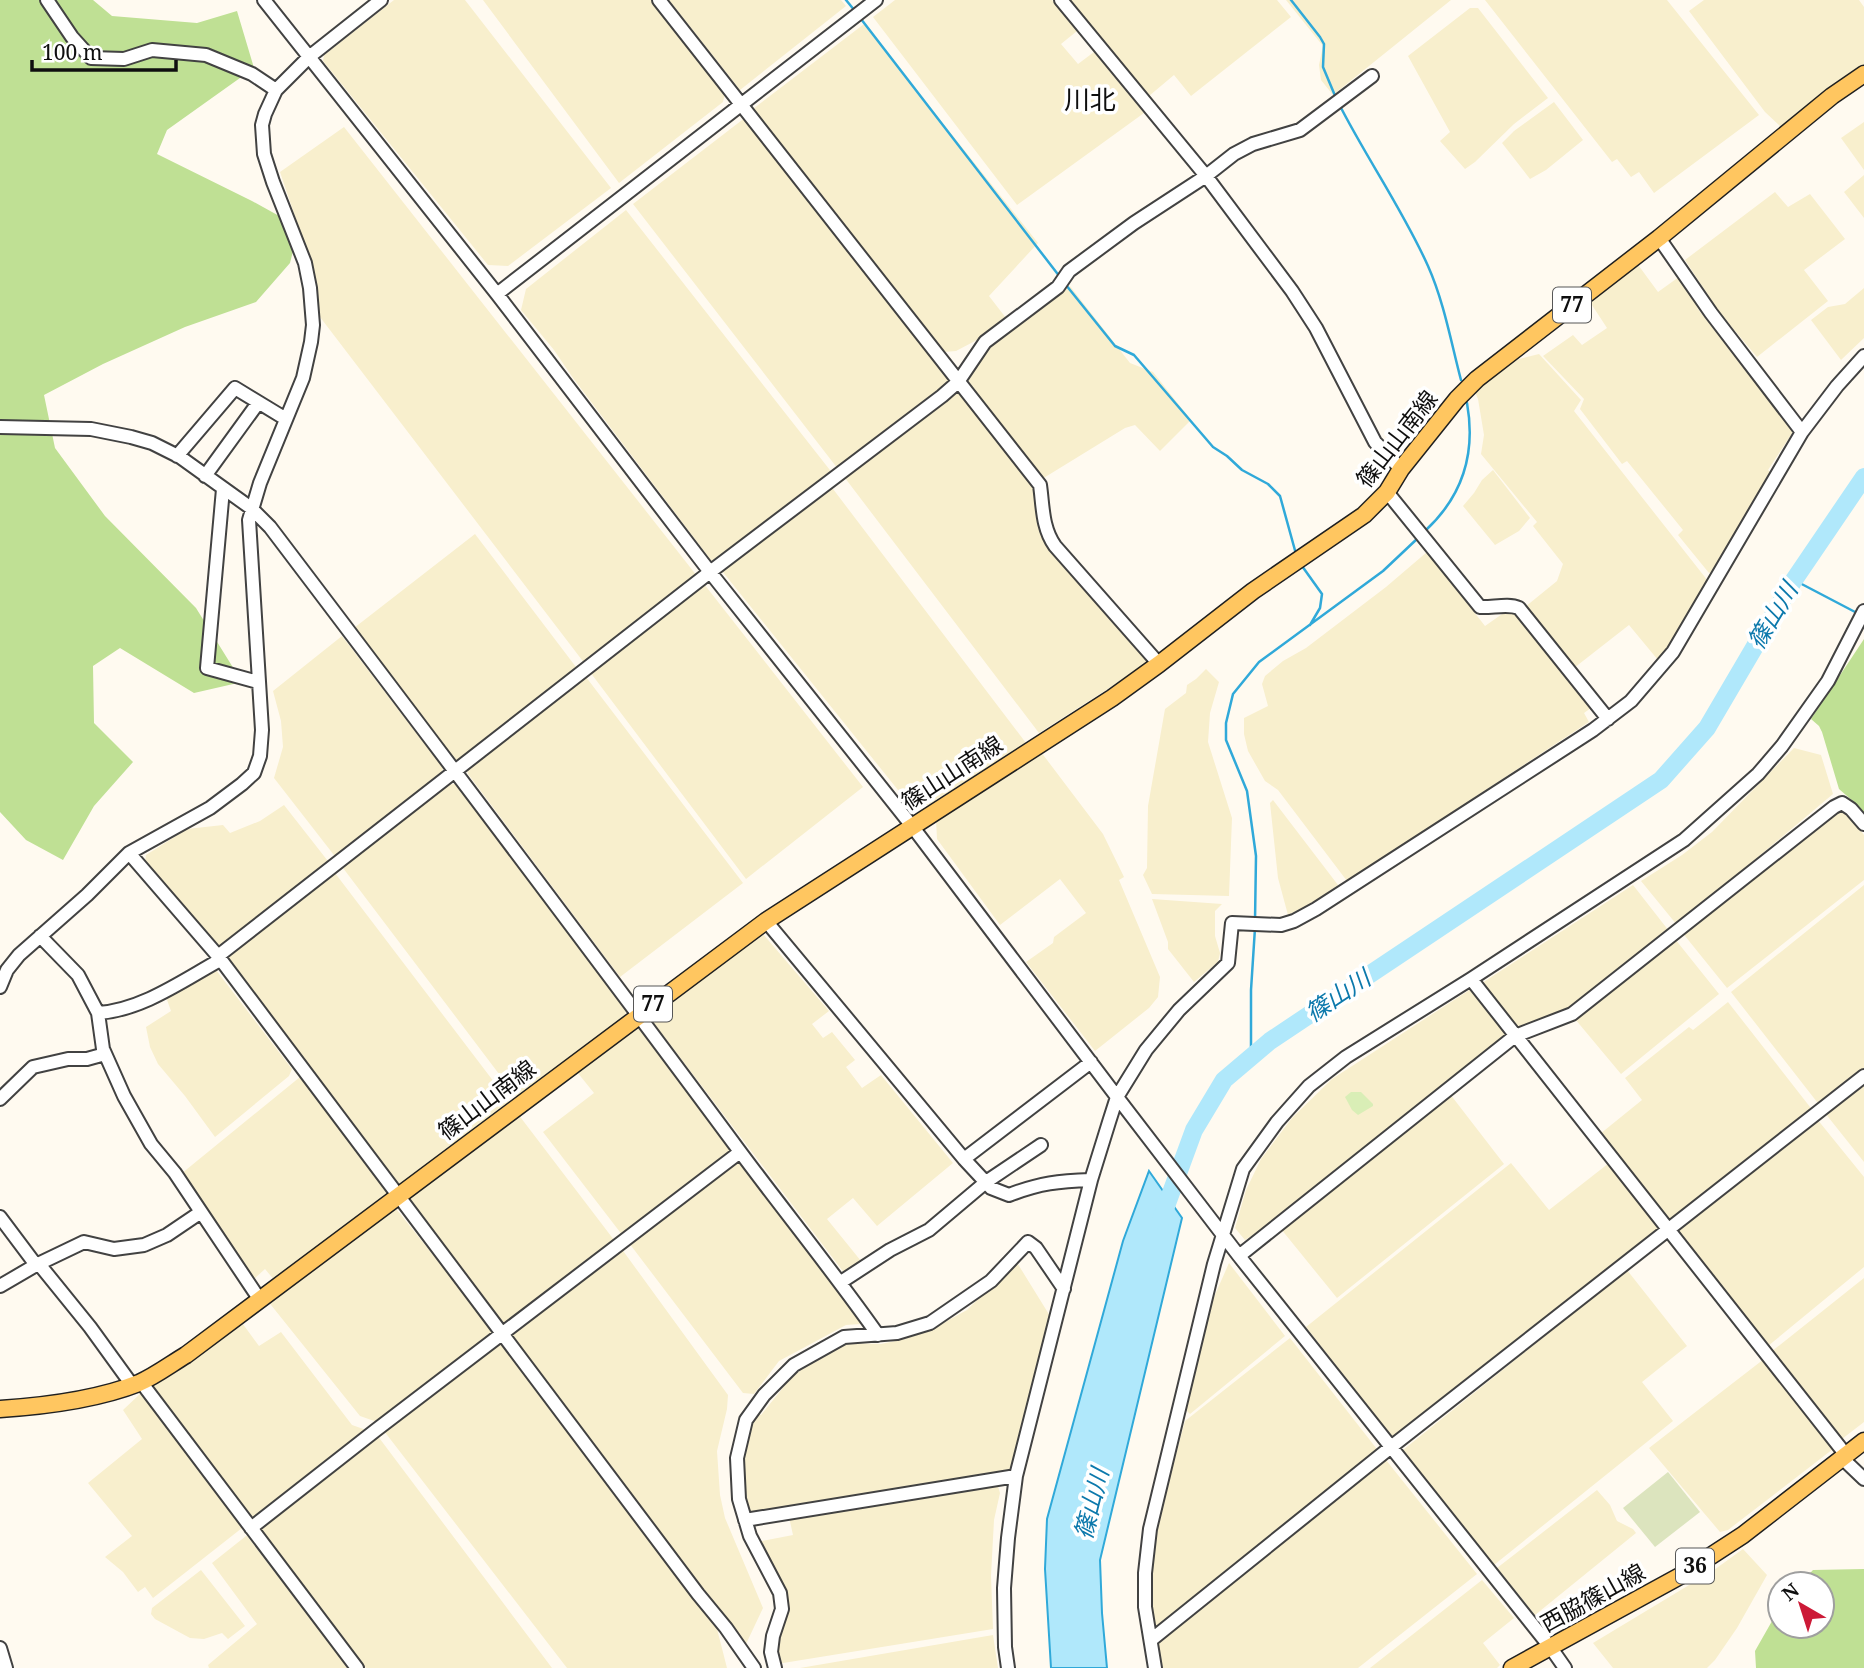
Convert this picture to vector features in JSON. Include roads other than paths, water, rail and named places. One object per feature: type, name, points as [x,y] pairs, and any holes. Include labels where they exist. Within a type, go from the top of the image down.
[{"type":"main road","name":"篠山山南線","points":[[0,1409],[40,1406],[137,1384],[186,1355],[766,921],[1112,698],[1253,591],[1364,516],[1387,492],[1401,469],[1457,399],[1477,379],[1659,238],[1832,96],[1864,74]]},
{"type":"main road","name":"西脇篠山線","points":[[1512,1668],[1679,1576],[1743,1535],[1864,1441]]},
{"type":"street","points":[[47,0],[90,58],[124,59],[152,50],[206,55],[252,74],[276,90]]},
{"type":"street","points":[[264,0],[497,294],[710,572],[912,826],[1239,1256],[1565,1668]]},
{"type":"street","points":[[0,987],[19,955],[87,895],[129,853],[210,808],[254,773],[260,756],[262,730],[249,520],[260,482],[303,379],[312,342],[313,325],[305,263],[264,154],[262,125],[276,90],[309,57],[381,0]]},
{"type":"street","points":[[659,0],[1040,485],[1048,537],[1159,664]]},
{"type":"street","points":[[497,294],[876,0]]},
{"type":"street","points":[[1061,0],[1206,176],[1298,300],[1316,328],[1375,442],[1401,469]]},
{"type":"street","points":[[98,1013],[115,1012],[138,1005],[219,958],[710,572],[958,382],[985,342],[1058,287],[1069,271],[1234,154],[1253,144],[1300,130],[1372,76]]},
{"type":"street","points":[[1659,238],[1711,313],[1802,432]]},
{"type":"street","points":[[1008,1668],[1004,1588],[1016,1476],[1091,1180],[1120,1101],[1146,1050],[1179,1010],[1228,963],[1232,923],[1274,925],[1294,921],[1316,909],[1608,719],[1630,701],[1673,652],[1802,432],[1864,356]]},
{"type":"street","points":[[177,456],[235,388],[286,419]]},
{"type":"street","points":[[205,476],[258,402]]},
{"type":"street","points":[[0,426],[90,429],[152,443],[177,456],[251,508],[270,527],[740,1152],[841,1282],[878,1335]]},
{"type":"street","points":[[223,489],[207,668],[258,682]]},
{"type":"street","points":[[1387,492],[1480,607],[1519,608],[1608,719]]},
{"type":"street","points":[[1155,1668],[1145,1607],[1145,1573],[1150,1529],[1221,1232],[1243,1169],[1277,1122],[1309,1086],[1346,1057],[1684,840],[1758,774],[1783,746],[1828,681],[1864,611]]},
{"type":"street","points":[[1239,1256],[1515,1036],[1572,1014],[1834,807],[1842,803],[1864,824]]},
{"type":"street","points":[[129,853],[219,958],[754,1668]]},
{"type":"street","points":[[766,921],[991,1188],[1009,1195],[1051,1182],[1091,1180]]},
{"type":"street","points":[[40,936],[79,975],[98,1013],[103,1049],[124,1096],[151,1144],[175,1173],[260,1300]]},
{"type":"street","points":[[1471,979],[1844,1457],[1864,1479]]},
{"type":"street","points":[[0,1099],[33,1067],[105,1054]]},
{"type":"street","points":[[964,1159],[1091,1062]]},
{"type":"street","points":[[1151,1640],[1391,1447],[1864,1076]]},
{"type":"street","points":[[841,1282],[890,1250],[929,1230],[986,1182],[1041,1145]]},
{"type":"street","points":[[251,1528],[740,1152]]},
{"type":"street","points":[[0,1286],[37,1264],[84,1242],[114,1249],[144,1245],[167,1235],[201,1212]]},
{"type":"street","points":[[0,1217],[251,1528],[357,1668]]},
{"type":"street","points":[[775,1668],[771,1652],[782,1609],[780,1593],[750,1536],[739,1499],[737,1458],[746,1420],[764,1395],[794,1365],[844,1337],[897,1333],[930,1323],[991,1281],[1028,1242],[1036,1248],[1064,1289]]},
{"type":"street","points":[[745,1520],[1016,1476]]},
{"type":"street","points":[[0,1648],[6,1668]]},
{"type":"water","points":[[1149,1171],[1182,1218],[1100,1560],[1107,1668],[1051,1668],[1045,1569],[1047,1519],[1123,1241]]},
{"type":"waterway","points":[[846,0],[855,11]]},
{"type":"waterway","points":[[1291,0],[1324,44],[1323,67],[1336,98]]},
{"type":"waterway","points":[[861,19],[1060,277]]},
{"type":"waterway","points":[[1339,104],[1428,266],[1443,308],[1461,380]]},
{"type":"waterway","points":[[1066,285],[1115,346],[1134,355],[1213,447],[1242,470],[1268,484],[1280,496],[1296,554]]},
{"type":"waterway","points":[[1425,531],[1449,503],[1464,473],[1470,439],[1467,403]]},
{"type":"waterway","name":"篠山川","points":[[1161,1220],[1194,1130],[1224,1080],[1270,1041],[1661,780],[1707,728],[1794,580],[1864,477]]},
{"type":"waterway","points":[[1255,921],[1256,856],[1247,791],[1226,740],[1226,723],[1233,694],[1259,662],[1383,571],[1418,538]]},
{"type":"waterway","points":[[1302,566],[1322,594],[1320,608],[1310,625]]},
{"type":"waterway","points":[[1794,580],[1857,613]]},
{"type":"waterway","points":[[1251,1057],[1255,928]]},
{"type":"district","name":"川北","points":[[1090,100]]}]
